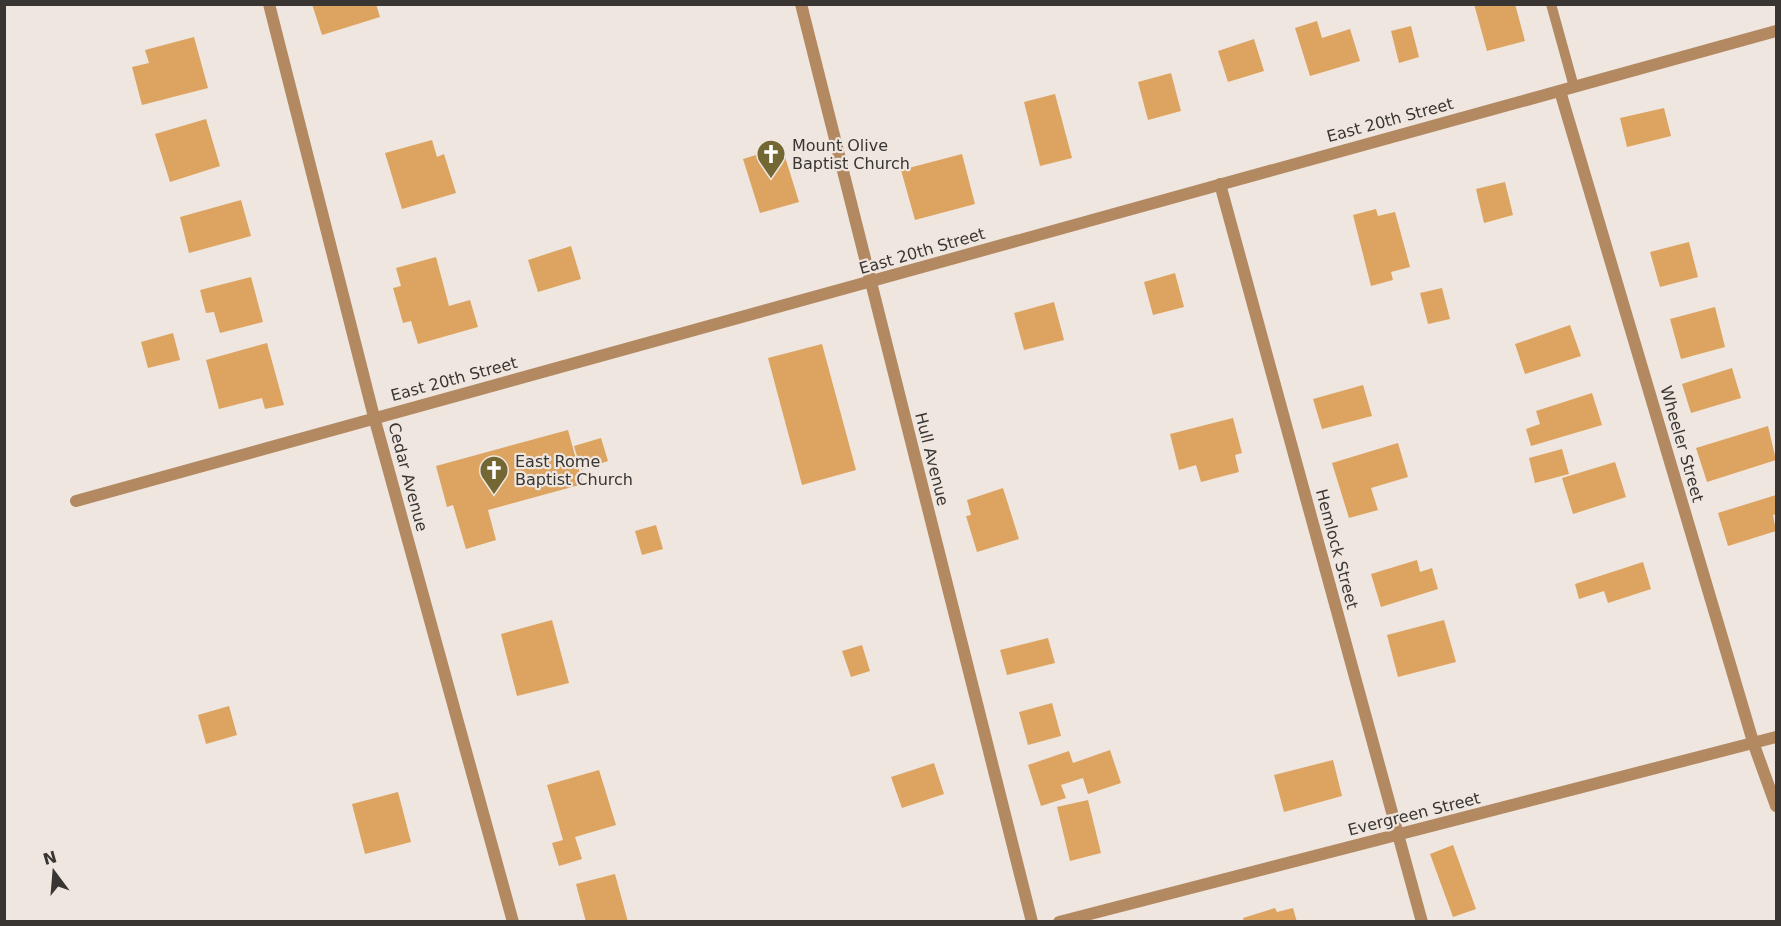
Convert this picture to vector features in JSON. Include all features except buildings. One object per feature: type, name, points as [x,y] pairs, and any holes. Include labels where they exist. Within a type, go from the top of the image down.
[{"type":"street","name":"Cedar Avenue","points":[[269,4],[374,417],[513,921]]},
{"type":"street","name":"Hull Avenue","points":[[801,4],[1032,921]]},
{"type":"street","name":"East 20th Street","points":[[76,501],[1776,31]]},
{"type":"street","name":"Wheeler Street","points":[[1560,91],[1754,745],[1776,806]]},
{"type":"street","name":"Hemlock Street","points":[[1220,184],[1422,921]]},
{"type":"street","name":"Evergreen Street","points":[[1059,921],[1754,745],[1776,737]]},
{"type":"lane","points":[[1551,4],[1574,87]]},
{"type":"place","name":"Mount Olive Baptist Church","points":[[771,180]]},
{"type":"place","name":"East Rome Baptist Church","points":[[494,496]]}]
